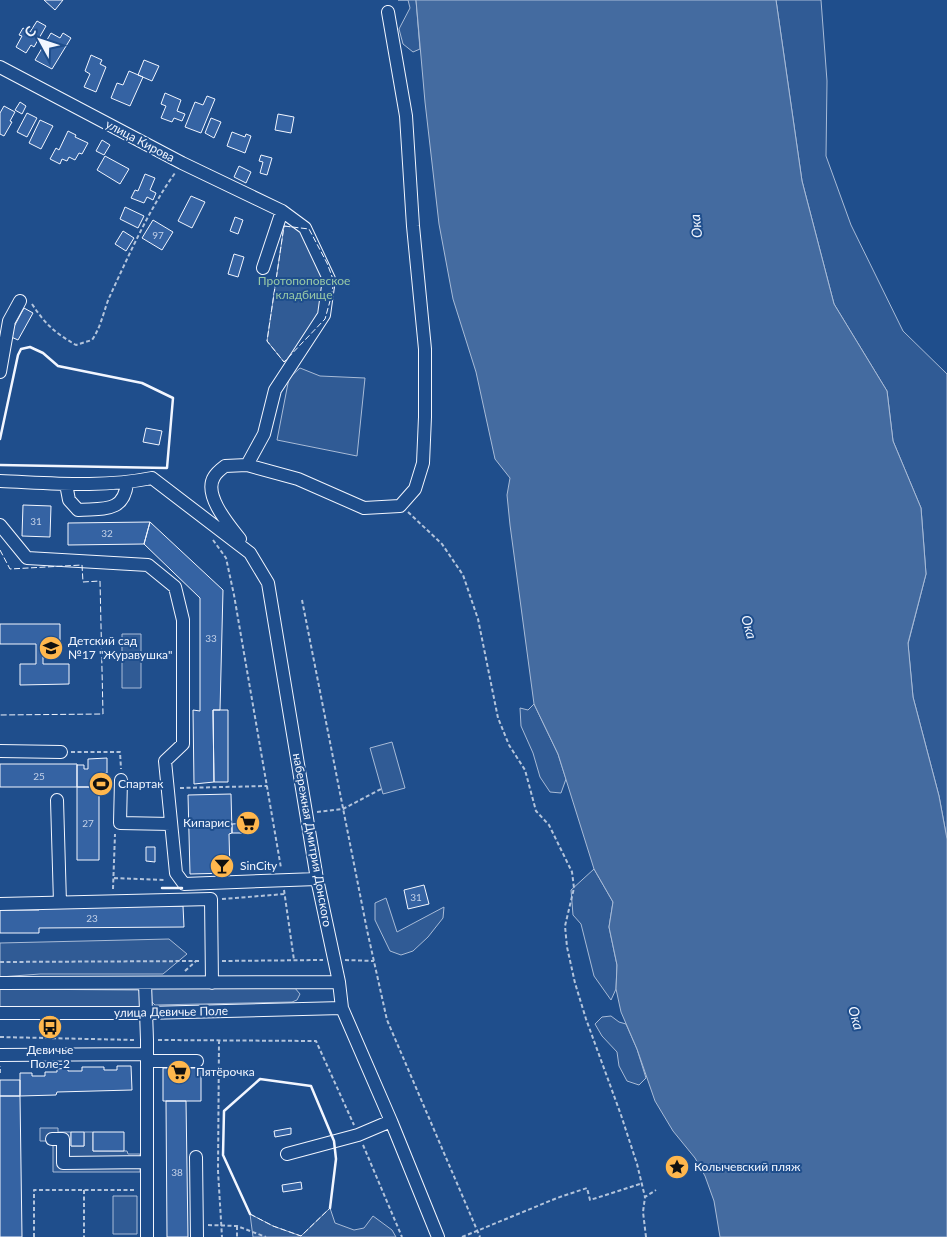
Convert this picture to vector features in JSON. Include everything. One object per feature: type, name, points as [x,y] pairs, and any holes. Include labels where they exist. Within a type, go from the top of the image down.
[{"type":"street","points":[[250,553],[228,525],[215,504],[211,493],[213,478],[225,466],[247,465],[298,478],[364,508],[400,506],[414,489],[423,463],[425,349],[413,226],[406,116],[388,12]]},
{"type":"street","name":"улица Кирова","points":[[0,66],[182,163],[282,211],[305,228],[329,279],[324,315],[275,390],[264,434],[247,465]]},
{"type":"street","points":[[263,268],[282,211]]},
{"type":"street","points":[[0,372],[9,321],[20,301]]},
{"type":"street","name":"набережная Дмитрия Донского","points":[[127,483],[152,478],[250,553],[268,583],[317,879],[339,982],[342,1008],[391,1121],[438,1237]]},
{"type":"street","points":[[0,481],[66,484],[127,483],[126,494],[122,501],[115,506],[78,510],[69,500],[66,484]]},
{"type":"street","points":[[0,526],[27,558],[148,565],[175,587],[183,620],[184,744],[165,761],[176,873],[184,884],[317,879]]},
{"type":"street","points":[[0,751],[61,752]]},
{"type":"street","points":[[121,780],[120,823],[171,824]]},
{"type":"street","points":[[57,800],[60,903]]},
{"type":"street","points":[[0,904],[211,900],[212,983]]},
{"type":"street","points":[[0,983],[339,982]]},
{"type":"street","points":[[145,983],[147,1040],[147,1237]]},
{"type":"street","name":"улица Девичье Поле","points":[[0,1013],[146,1013],[342,1008]]},
{"type":"street","points":[[0,1055],[197,1061]]},
{"type":"street","points":[[287,1154],[358,1135],[391,1121]]},
{"type":"street","points":[[52,1139],[63,1139],[63,1163],[147,1162]]},
{"type":"street","points":[[196,1157],[197,1231]]},
{"type":"path","points":[[20,301],[31,303],[56,334],[76,345],[92,340],[99,330],[105,308],[122,269],[164,189],[182,163]]},
{"type":"path","points":[[400,506],[442,544],[463,575],[478,619],[498,718],[509,745],[524,770],[536,811],[549,826],[572,872],[574,888],[565,926],[567,947],[586,1019],[634,1156],[645,1197],[643,1212],[646,1237]]},
{"type":"path","points":[[211,537],[226,558],[234,595],[268,786],[294,960]]},
{"type":"path","points":[[302,600],[387,1020],[480,1237]]},
{"type":"path","points":[[61,752],[120,752],[121,780]]},
{"type":"path","points":[[192,788],[268,786]]},
{"type":"path","points":[[307,814],[343,809],[381,789]]},
{"type":"path","points":[[113,902],[116,825],[120,823]]},
{"type":"path","points":[[114,878],[164,880]]},
{"type":"path","points":[[211,900],[285,894]]},
{"type":"path","points":[[173,982],[196,961]]},
{"type":"path","points":[[0,962],[374,961]]},
{"type":"path","points":[[0,1037],[316,1041],[402,1237]]},
{"type":"path","points":[[219,1040],[218,1171],[222,1237]]},
{"type":"path","points":[[462,1237],[556,1198],[587,1188],[590,1200],[640,1184]]},
{"type":"path","points":[[34,1237],[34,1190],[147,1190]]},
{"type":"path","points":[[84,1190],[84,1237]]},
{"type":"path","points":[[645,1197],[656,1190]]},
{"type":"path","points":[[197,1231],[221,1226],[237,1226],[266,1237]]},
{"type":"path","points":[[237,1226],[237,1237]]},
{"type":"shaded area","points":[[408,0],[416,0],[420,49],[413,52],[403,44],[399,29],[410,8]]},
{"type":"shaded area","points":[[776,0],[821,0],[827,81],[826,156],[851,225],[903,331],[947,374],[947,839],[939,796],[913,697],[908,644],[926,574],[921,508],[893,441],[887,391],[834,304],[802,181]]},
{"type":"shaded area","name":"Протопоповское кладбище","points":[[284,226],[309,229],[330,301],[299,347],[284,362],[267,341]]},
{"type":"shaded area","points":[[300,368],[320,376],[365,378],[357,456],[277,440],[289,378]]},
{"type":"shaded area","points":[[122,634],[141,634],[141,688],[122,688]]},
{"type":"shaded area","points":[[534,704],[558,754],[566,779],[561,793],[550,792],[540,777],[533,753],[521,726],[520,708],[528,710]]},
{"type":"shaded area","points":[[392,742],[405,788],[383,794],[370,748]]},
{"type":"shaded area","points":[[594,869],[613,902],[609,927],[617,965],[616,989],[611,1000],[594,976],[581,924],[573,915],[571,890]]},
{"type":"shaded area","points":[[386,898],[397,932],[444,907],[443,918],[428,937],[413,951],[401,955],[390,951],[375,920],[375,903]]},
{"type":"shaded area","points":[[169,939],[187,954],[163,974],[40,974],[0,977],[0,943]]},
{"type":"shaded area","points":[[154,986],[294,987],[300,994],[297,1000],[292,1002],[155,1005],[151,1001],[151,990]]},
{"type":"shaded area","points":[[0,989],[138,990],[141,991],[141,1007],[0,1007]]},
{"type":"shaded area","points":[[611,1016],[619,1022],[626,1024],[637,1049],[646,1078],[639,1085],[627,1081],[619,1066],[617,1052],[602,1036],[595,1024],[602,1017]]},
{"type":"shaded area","points":[[40,1128],[58,1128],[58,1132],[71,1132],[71,1146],[84,1146],[84,1132],[93,1132],[93,1151],[127,1151],[128,1154],[140,1154],[140,1172],[53,1172],[53,1144],[47,1144],[47,1141],[40,1141]]},
{"type":"shaded area","points":[[113,1196],[137,1196],[137,1234],[113,1234]]},
{"type":"shaded area","points":[[330,1208],[335,1223],[354,1230],[364,1228],[373,1216],[392,1230],[396,1237],[253,1237],[250,1214],[273,1226],[301,1236]]},
{"type":"water","name":"Ока","points":[[416,0],[776,0],[802,181],[834,304],[887,391],[893,441],[921,508],[926,574],[908,643],[913,697],[939,796],[947,839],[947,1237],[720,1237],[714,1201],[705,1176],[695,1158],[673,1131],[655,1101],[637,1049],[621,1012],[616,989],[617,965],[609,927],[613,902],[594,869],[558,754],[534,704],[510,525],[507,495],[510,478],[495,459],[476,372],[453,299],[439,224]]},
{"type":"building","points":[[44,0],[63,0],[55,10]]},
{"type":"building","points":[[37,21],[46,26],[34,47],[31,45],[26,53],[16,47],[22,36],[19,35],[23,28],[30,32]]},
{"type":"building","points":[[51,33],[60,38],[63,33],[71,38],[52,69],[35,60]]},
{"type":"building","points":[[91,55],[102,60],[100,64],[106,67],[96,92],[84,87],[90,74],[85,71]]},
{"type":"building","points":[[144,60],[159,66],[152,81],[138,75]]},
{"type":"building","points":[[129,71],[143,77],[130,106],[111,98],[117,83],[123,85]]},
{"type":"building","points":[[165,93],[181,100],[177,111],[185,114],[182,121],[174,118],[172,122],[161,118],[166,106],[161,104]]},
{"type":"building","points":[[207,96],[215,99],[201,133],[185,127],[195,102],[203,105]]},
{"type":"building","points":[[20,102],[26,106],[22,114],[15,110]]},
{"type":"building","points":[[4,106],[15,112],[4,136],[0,134],[0,113]]},
{"type":"building","points":[[27,113],[37,118],[27,137],[17,132]]},
{"type":"building","points":[[278,114],[294,117],[291,133],[275,130]]},
{"type":"building","points":[[211,118],[221,122],[214,138],[205,133]]},
{"type":"building","points":[[40,120],[53,126],[41,149],[29,143]]},
{"type":"building","points":[[68,131],[76,135],[75,137],[88,143],[82,154],[79,153],[75,160],[69,157],[67,161],[62,159],[60,164],[50,159],[56,148],[59,150]]},
{"type":"building","points":[[232,132],[245,137],[246,134],[251,136],[245,153],[227,146]]},
{"type":"building","points":[[102,140],[110,145],[104,155],[96,151]]},
{"type":"building","points":[[261,155],[272,158],[267,175],[260,173],[263,162],[259,161]]},
{"type":"building","points":[[105,156],[129,169],[120,184],[97,170]]},
{"type":"building","points":[[239,166],[251,172],[246,183],[234,177]]},
{"type":"building","points":[[145,174],[155,178],[150,190],[156,193],[153,200],[147,197],[144,203],[131,198],[135,190],[138,191]]},
{"type":"building","points":[[191,196],[205,202],[192,228],[178,221]]},
{"type":"building","points":[[125,207],[144,216],[138,228],[120,219]]},
{"type":"building","points":[[235,217],[243,220],[238,234],[230,231]]},
{"type":"building","points":[[153,220],[173,232],[162,250],[142,238]]},
{"type":"building","points":[[123,231],[134,238],[126,251],[115,244]]},
{"type":"building","points":[[234,254],[244,257],[238,277],[228,274]]},
{"type":"building","points":[[24,308],[33,313],[18,340],[9,336]]},
{"type":"building","points":[[146,428],[162,431],[159,445],[143,442]]},
{"type":"building","points":[[23,505],[51,506],[50,537],[22,536]]},
{"type":"building","points":[[150,522],[144,544],[68,545],[68,523]]},
{"type":"building","points":[[150,522],[223,590],[220,710],[213,710],[214,782],[194,784],[193,710],[200,711],[200,598],[144,544]]},
{"type":"building","points":[[0,624],[60,624],[60,643],[43,643],[43,664],[69,664],[69,684],[20,685],[20,664],[36,664],[36,644],[0,644]]},
{"type":"building","points":[[213,710],[228,710],[228,782],[214,782]]},
{"type":"building","points":[[107,758],[107,773],[101,773],[101,789],[99,787],[77,787],[77,765],[84,765],[84,769],[88,769],[88,759]]},
{"type":"building","points":[[0,764],[77,764],[77,787],[0,787]]},
{"type":"building","points":[[77,787],[99,787],[99,860],[77,860]]},
{"type":"building","points":[[231,794],[230,873],[190,874],[188,795]]},
{"type":"building","points":[[251,823],[251,833],[232,833],[232,824]]},
{"type":"building","points":[[146,847],[155,847],[155,862],[146,861]]},
{"type":"building","points":[[424,885],[429,904],[408,909],[404,890]]},
{"type":"building","points":[[183,906],[184,927],[39,928],[39,933],[0,933],[0,910],[39,910],[39,907]]},
{"type":"building","points":[[117,1066],[131,1066],[132,1090],[57,1092],[56,1095],[20,1096],[20,1073],[32,1073],[32,1076],[45,1076],[45,1072],[57,1072],[57,1069],[68,1068],[68,1071],[82,1071],[82,1067],[104,1067],[104,1070],[117,1070]]},
{"type":"building","points":[[163,1068],[201,1068],[201,1101],[163,1101]]},
{"type":"building","points":[[0,1080],[20,1080],[20,1096],[0,1096]]},
{"type":"building","points":[[0,1096],[20,1096],[22,1237],[0,1237]]},
{"type":"building","points":[[166,1101],[186,1101],[188,1237],[167,1237]]},
{"type":"building","points":[[291,1128],[291,1134],[275,1137],[274,1131]]},
{"type":"building","points":[[71,1132],[84,1132],[84,1146],[71,1146]]},
{"type":"building","points":[[93,1132],[124,1132],[124,1151],[93,1151]]},
{"type":"building","points":[[301,1182],[302,1189],[283,1192],[282,1185]]},
{"type":"fence","points":[[284,226],[309,229],[327,263],[334,282],[325,319],[284,362],[267,341],[284,226]]},
{"type":"fence","points":[[0,550],[10,569],[82,565],[83,582],[100,581],[103,714],[0,715]]},
{"type":"fence","points":[[250,1214],[273,1226],[301,1236],[330,1208]]},
{"type":"wall","points":[[0,439],[18,355],[21,349],[30,347],[43,353],[58,366],[142,383],[173,398],[167,468],[0,465]]},
{"type":"wall","points":[[162,888],[182,888]]},
{"type":"wall","points":[[250,1214],[223,1155],[224,1111],[260,1079],[311,1086],[334,1141],[336,1159],[330,1208]]},
{"type":"place","name":"Детский сад №17 \"Журавушка\"","points":[[51,648]]},
{"type":"place","name":"Спартак","points":[[101,784]]},
{"type":"place","name":"Кипарис","points":[[248,823]]},
{"type":"place","name":"SinCity","points":[[222,866]]},
{"type":"place","name":"Девичье Поле-2","points":[[50,1027]]},
{"type":"place","name":"Пятёрочка","points":[[179,1072]]},
{"type":"place","name":"Колычевский пляж","points":[[677,1167]]}]
